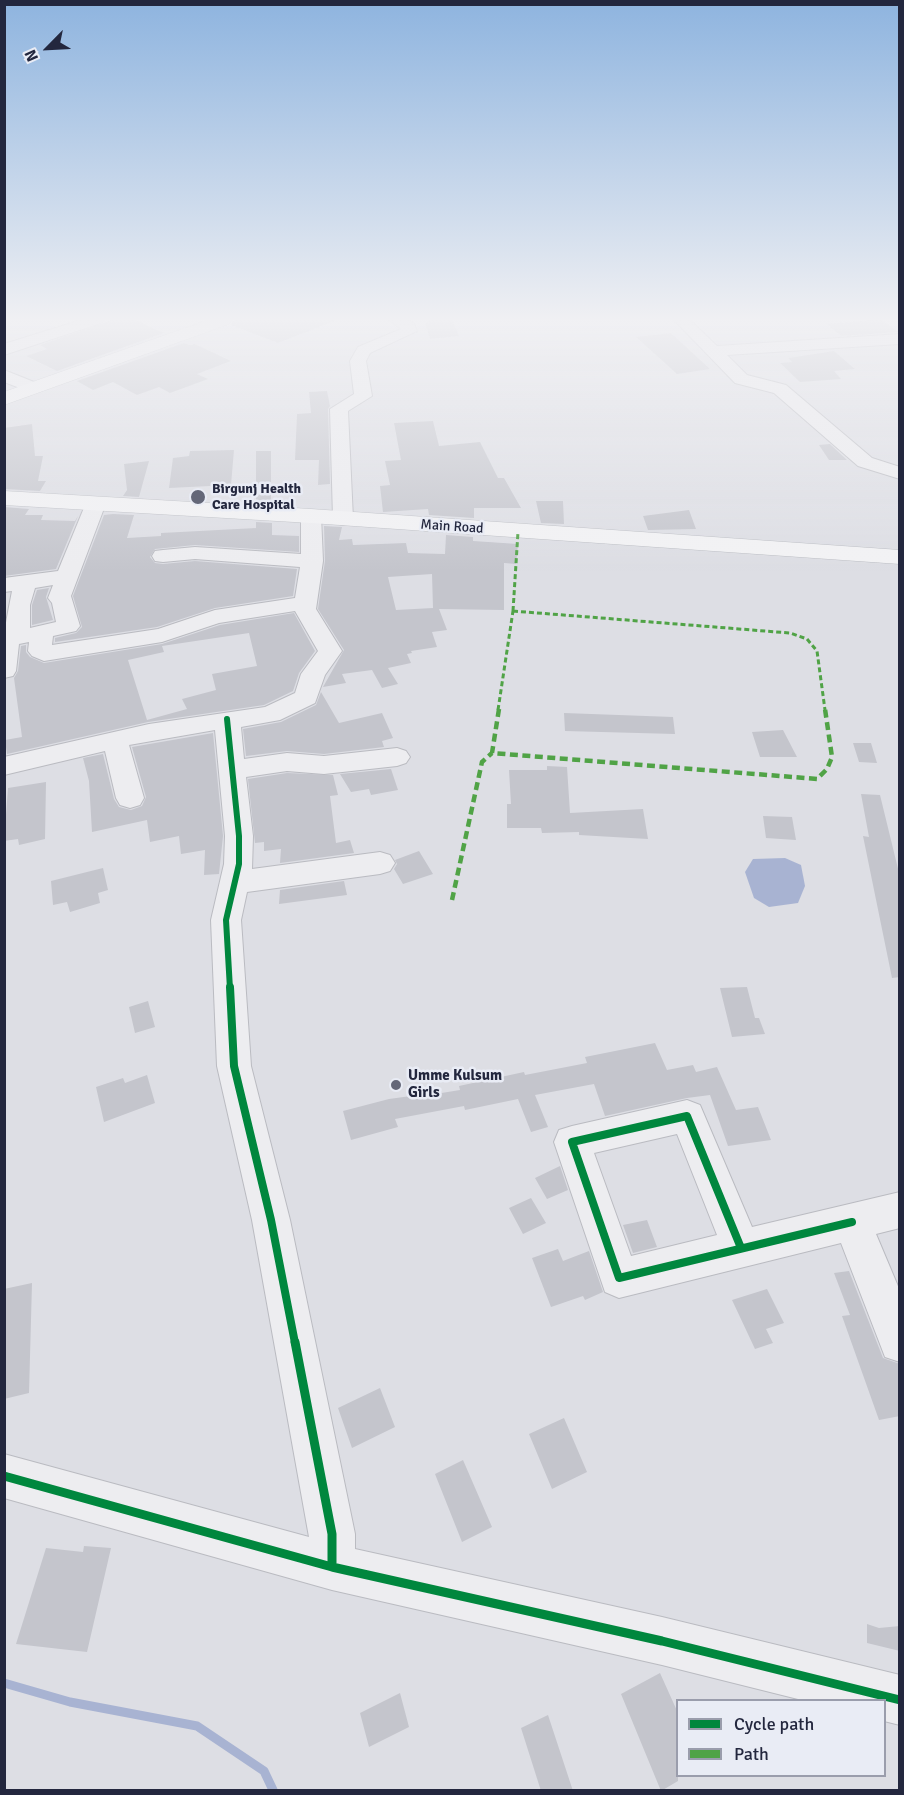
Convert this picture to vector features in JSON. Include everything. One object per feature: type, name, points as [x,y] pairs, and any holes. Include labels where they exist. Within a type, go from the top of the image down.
[{"type":"main road","name":"Main Road","points":[[4,498],[311,516],[900,557]]},
{"type":"street","points":[[343,519],[339,409],[349,404]]},
{"type":"street","points":[[797,404],[865,462],[900,472]]},
{"type":"street","points":[[10,638],[68,626],[63,600],[58,598],[96,503]]},
{"type":"street","points":[[4,766],[115,740],[227,719],[271,714],[306,697],[313,674],[330,651],[305,609],[312,561],[311,516]]},
{"type":"street","points":[[163,556],[195,553],[234,554],[273,560],[312,561]]},
{"type":"street","points":[[4,671],[19,605],[15,583],[67,577]]},
{"type":"street","points":[[42,632],[40,651],[44,654],[162,634],[215,617],[306,603]]},
{"type":"street","points":[[227,719],[240,836],[239,864],[226,920],[234,1066],[271,1220],[332,1534],[332,1567]]},
{"type":"street","points":[[115,740],[130,798]]},
{"type":"street","points":[[233,770],[287,762],[324,765],[397,757]]},
{"type":"street","points":[[234,883],[380,863]]},
{"type":"street","points":[[741,1248],[687,1116],[572,1142],[619,1278],[900,1210]]},
{"type":"street","points":[[852,1222],[900,1342]]},
{"type":"street","points":[[4,1476],[332,1567],[662,1641],[900,1700]]},
{"type":"water","points":[[785,858],[801,865],[805,886],[798,903],[769,907],[754,898],[745,872],[753,859]]},
{"type":"building","points":[[310,404],[330,404],[330,484],[318,485],[319,460],[295,460],[297,414],[311,413]]},
{"type":"building","points":[[433,421],[439,446],[480,442],[498,478],[504,478],[521,508],[474,508],[474,518],[429,515],[428,509],[383,512],[380,486],[390,485],[385,461],[401,460],[394,423]]},
{"type":"building","points":[[32,424],[35,456],[43,456],[38,481],[46,481],[40,491],[4,489],[4,428]]},
{"type":"building","points":[[830,444],[847,460],[829,460],[819,445]]},
{"type":"building","points":[[234,450],[231,485],[169,488],[173,458],[189,456],[190,451]]},
{"type":"building","points":[[256,451],[271,451],[271,504],[256,504]]},
{"type":"building","points":[[149,461],[139,497],[123,496],[127,490],[124,464]]},
{"type":"building","points":[[536,501],[563,501],[564,524],[541,523]]},
{"type":"building","points":[[4,507],[29,509],[25,515],[43,515],[41,520],[75,521],[78,516],[56,569],[4,576]]},
{"type":"building","points":[[689,510],[696,529],[648,530],[643,516]]},
{"type":"building","points":[[104,515],[134,515],[127,538],[161,536],[161,533],[256,528],[256,522],[272,523],[272,535],[299,536],[299,552],[195,545],[155,549],[150,557],[155,563],[163,564],[195,561],[297,569],[293,596],[215,608],[157,627],[55,642],[55,638],[76,633],[82,627],[73,596]]},
{"type":"building","points":[[324,526],[342,527],[339,540],[352,539],[353,545],[406,543],[408,553],[445,554],[446,535],[473,537],[473,541],[518,544],[516,564],[504,563],[504,610],[439,609],[447,630],[432,632],[437,647],[411,651],[412,653],[407,654],[411,663],[388,668],[398,684],[382,688],[372,670],[342,674],[346,683],[323,687],[344,650],[318,609],[325,561]],"holes":[[[432,574],[433,608],[396,610],[388,577]]]},
{"type":"building","points":[[49,588],[46,597],[53,620],[32,625],[32,605],[37,590]]},
{"type":"building","points":[[294,613],[315,651],[299,673],[293,691],[264,705],[148,722],[7,754],[5,740],[22,737],[14,678],[18,671],[21,646],[26,645],[26,652],[30,657],[44,663],[162,644],[220,625]],"holes":[[[249,633],[257,666],[212,674],[216,690],[182,699],[187,709],[147,720],[128,660],[164,652],[162,646]]]},
{"type":"building","points":[[321,692],[339,723],[382,713],[393,738],[382,741],[384,747],[324,754],[287,751],[246,756],[243,729],[281,722],[316,705]]},
{"type":"building","points":[[564,713],[673,717],[675,734],[565,731]]},
{"type":"building","points":[[783,730],[797,757],[760,757],[752,732]]},
{"type":"building","points":[[213,733],[223,836],[219,874],[204,875],[205,850],[181,854],[179,836],[150,842],[147,820],[92,832],[89,781],[83,758],[103,754],[114,799],[119,807],[131,810],[142,806],[146,797],[132,747]]},
{"type":"building","points":[[853,743],[871,743],[877,763],[859,762]]},
{"type":"building","points":[[547,766],[567,767],[570,813],[643,809],[648,839],[579,835],[579,832],[542,833],[541,828],[507,828],[507,804],[511,804],[509,770],[547,770]]},
{"type":"building","points":[[391,769],[398,790],[371,795],[369,789],[351,792],[340,774]]},
{"type":"building","points":[[287,773],[333,775],[338,795],[330,796],[336,843],[350,840],[354,853],[280,863],[281,849],[264,851],[264,842],[255,843],[248,779]]},
{"type":"building","points":[[46,782],[45,839],[19,845],[18,839],[4,841],[8,788]]},
{"type":"building","points":[[861,794],[880,795],[900,877],[900,977],[892,978],[863,836],[869,837]]},
{"type":"building","points":[[763,816],[792,817],[796,840],[766,838]]},
{"type":"building","points":[[419,851],[433,874],[403,884],[394,869],[397,864],[395,860]]},
{"type":"building","points":[[103,868],[108,890],[98,893],[100,903],[70,912],[67,902],[53,905],[51,881]]},
{"type":"building","points":[[344,881],[347,895],[279,904],[280,890]]},
{"type":"building","points":[[747,987],[755,1018],[759,1018],[765,1034],[732,1037],[720,988]]},
{"type":"building","points":[[148,1001],[155,1027],[135,1033],[129,1007]]},
{"type":"building","points":[[655,1043],[667,1070],[693,1065],[696,1072],[717,1067],[736,1110],[758,1107],[771,1140],[728,1146],[710,1095],[605,1116],[594,1084],[535,1095],[548,1127],[531,1132],[518,1099],[465,1110],[464,1106],[395,1119],[398,1127],[351,1140],[343,1111],[389,1099],[460,1090],[459,1086],[524,1072],[525,1075],[587,1063],[585,1057]]},
{"type":"building","points":[[147,1075],[155,1103],[104,1122],[96,1087],[123,1078],[125,1083]]},
{"type":"building","points":[[560,1166],[568,1190],[547,1199],[535,1178]]},
{"type":"building","points":[[531,1198],[546,1223],[523,1234],[509,1208]]},
{"type":"building","points":[[647,1220],[657,1247],[633,1253],[623,1225]]},
{"type":"building","points":[[558,1249],[563,1261],[589,1251],[603,1292],[585,1300],[583,1296],[551,1307],[532,1258]]},
{"type":"building","points":[[849,1271],[883,1358],[900,1364],[900,1416],[879,1420],[842,1316],[850,1315],[834,1273]]},
{"type":"building","points":[[32,1283],[29,1393],[4,1399],[4,1289]]},
{"type":"building","points":[[767,1289],[784,1323],[766,1329],[773,1343],[755,1349],[732,1300]]},
{"type":"building","points":[[380,1388],[395,1427],[352,1448],[338,1408]]},
{"type":"building","points":[[564,1418],[587,1472],[552,1489],[529,1434]]},
{"type":"building","points":[[463,1460],[492,1527],[462,1542],[435,1474]]},
{"type":"building","points":[[84,1546],[111,1548],[87,1652],[16,1644],[46,1548],[83,1552]]},
{"type":"building","points":[[867,1624],[879,1628],[900,1626],[900,1651],[867,1643]]},
{"type":"building","points":[[660,1673],[676,1709],[676,1777],[678,1781],[661,1791],[621,1694]]},
{"type":"building","points":[[400,1693],[409,1727],[369,1747],[360,1713]]},
{"type":"building","points":[[548,1715],[573,1791],[541,1791],[521,1728]]},
{"type":"waterway","points":[[4,1683],[70,1702],[197,1726],[264,1771],[273,1790]]},
{"type":"marked path","points":[[513,611],[790,633],[807,639],[817,651],[832,757],[827,769],[817,779],[492,753],[513,611],[518,532]]},
{"type":"marked path","points":[[452,900],[482,762],[492,753]]},
{"type":"cycle path","points":[[227,719],[239,836],[239,864],[226,920],[234,1066],[271,1220],[332,1534],[332,1567]]},
{"type":"cycle path","points":[[741,1248],[687,1116],[572,1142],[619,1278],[852,1222]]},
{"type":"cycle path","points":[[4,1476],[332,1567],[662,1641],[900,1700]]},
{"type":"place","name":"Birgunj Health Care Hospital","points":[[198,497]]},
{"type":"place","name":"Umme Kulsum Girls","points":[[396,1085]]}]
